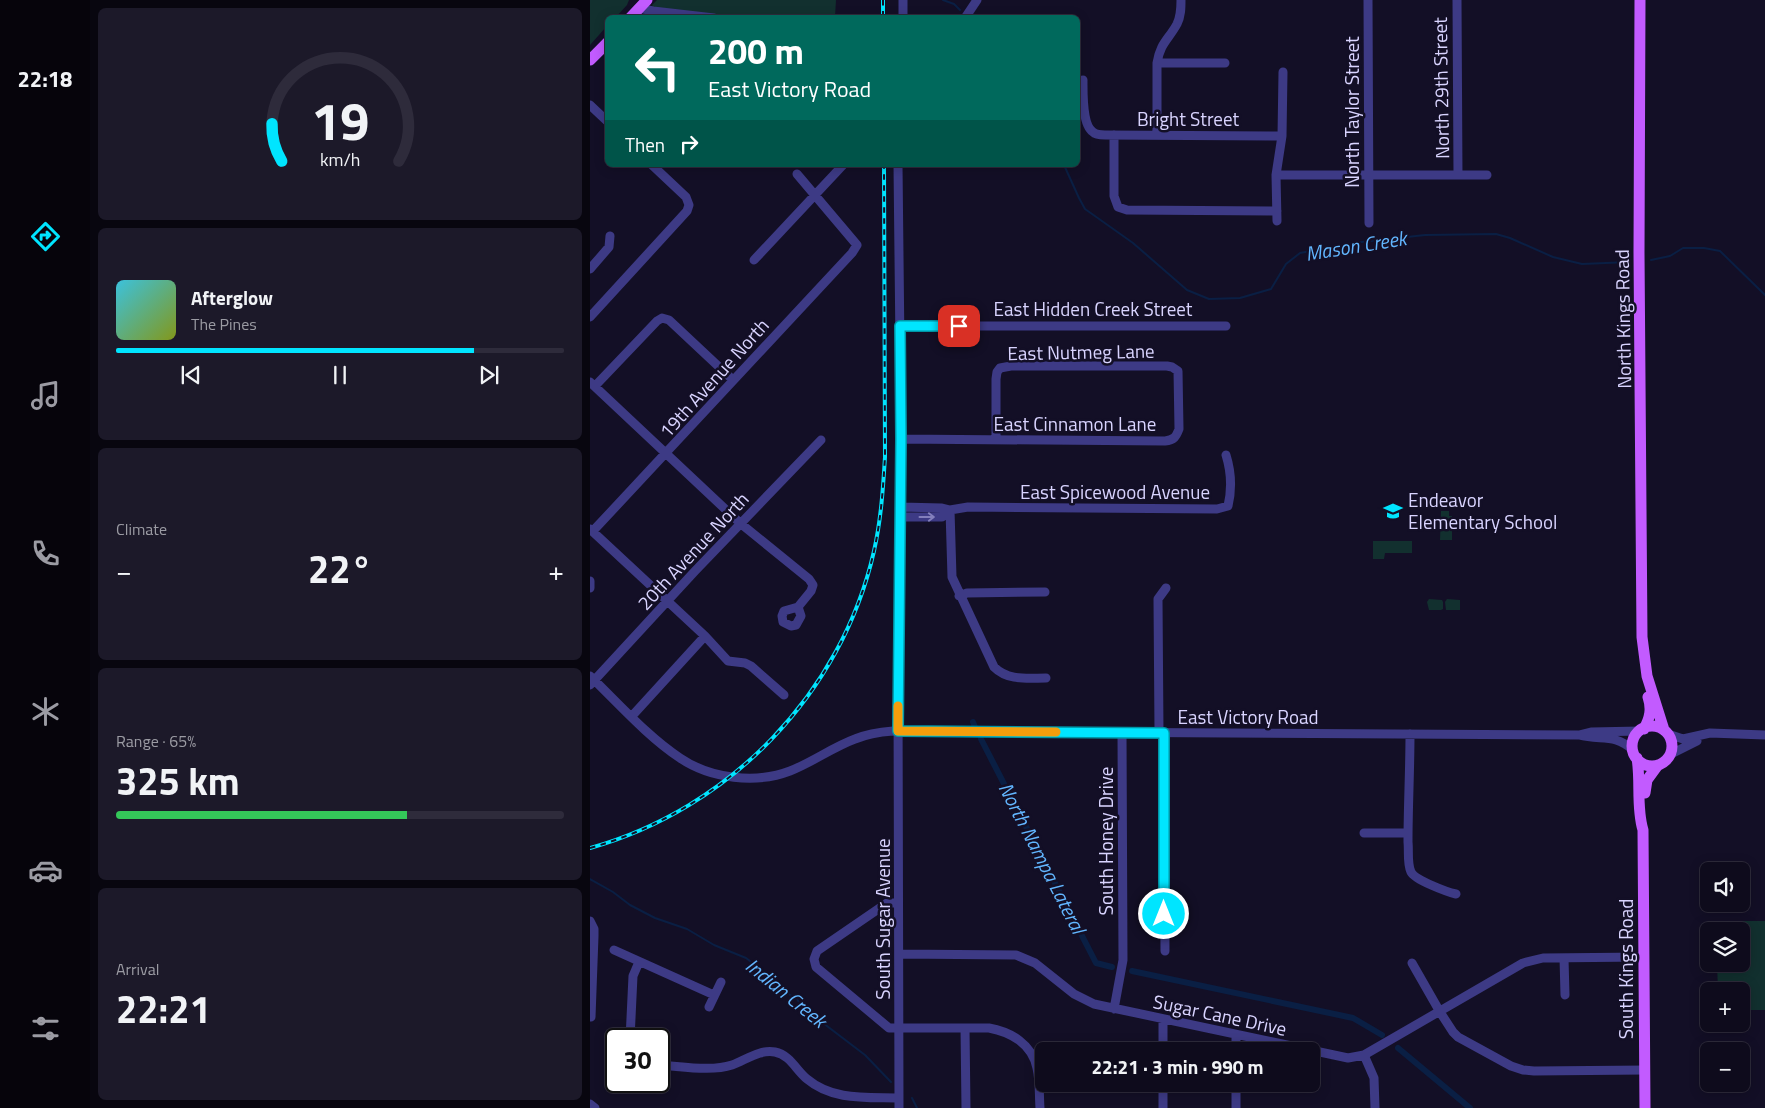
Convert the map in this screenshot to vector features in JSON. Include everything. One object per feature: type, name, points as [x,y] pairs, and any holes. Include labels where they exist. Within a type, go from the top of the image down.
[{"type":"main road","name":"North Kings Road","points":[[1640,0],[1639,252],[1642,637],[1647,676],[1666,732]]},
{"type":"main road","points":[[633,15],[643,4]]},
{"type":"main road","points":[[590,60],[605,45]]},
{"type":"main road","name":"North Kings Road","points":[[1642,637],[1640,668],[1651,710],[1649,719],[1642,730]]},
{"type":"main road","points":[[1654,727],[1666,732],[1672,743],[1671,754],[1668,759],[1658,765],[1646,765],[1635,754],[1634,739],[1642,730],[1654,727]]},
{"type":"main road","name":"South Kings Road","points":[[1635,754],[1639,774],[1640,819],[1643,830],[1645,1108]]},
{"type":"main road","name":"South Kings Road","points":[[1643,830],[1646,819],[1645,784],[1658,765]]},
{"type":"street","points":[[902,15],[903,0]]},
{"type":"street","points":[[966,15],[977,0]]},
{"type":"street","points":[[1157,135],[1157,63],[1164,41],[1177,24],[1181,11],[1181,0]]},
{"type":"street","name":"North Taylor Street","points":[[1368,0],[1369,223]]},
{"type":"street","name":"North 29th Street","points":[[1457,0],[1458,175]]},
{"type":"street","points":[[643,4],[653,11],[688,15]]},
{"type":"street","points":[[1157,63],[1225,63]]},
{"type":"street","points":[[1277,221],[1276,175],[1282,136],[1283,72]]},
{"type":"street","name":"Bright Street","points":[[1083,80],[1086,119],[1089,128],[1094,134],[1282,136]]},
{"type":"street","points":[[590,105],[605,119]]},
{"type":"street","points":[[1114,135],[1114,196],[1118,207],[1127,210],[1277,211]]},
{"type":"street","points":[[590,317],[687,211],[689,205],[686,198],[654,167]]},
{"type":"street","points":[[754,260],[841,167]]},
{"type":"street","name":"South Sugar Avenue","points":[[898,167],[901,439],[898,731],[899,1108]]},
{"type":"street","points":[[797,174],[815,195]]},
{"type":"street","points":[[1276,175],[1486,175]]},
{"type":"street","name":"19th Avenue North","points":[[591,530],[666,454],[732,380],[852,254],[857,246],[815,195]]},
{"type":"street","points":[[590,269],[609,247],[610,236]]},
{"type":"street","points":[[732,380],[669,320],[662,318],[592,384],[740,523],[809,579],[813,585],[811,591],[798,607]]},
{"type":"street","name":"East Hidden Creek Street","points":[[900,326],[1226,326]]},
{"type":"street","name":"East Nutmeg Lane","points":[[996,440],[996,378],[1000,368],[1011,366],[1157,366],[1175,369]]},
{"type":"street","name":"East Cinnamon Lane","points":[[901,439],[1172,440],[1177,437],[1180,429],[1179,376],[1175,369]]},
{"type":"street","name":"20th Avenue North","points":[[591,680],[821,440]]},
{"type":"street","name":"East Spicewood Avenue","points":[[901,507],[942,508],[950,510],[968,507],[1217,509],[1228,506],[1230,496],[1229,467],[1226,455]]},
{"type":"street","points":[[950,510],[952,577],[959,596],[994,667],[1000,673],[1009,677],[1046,678]]},
{"type":"street","name":"East Spicewood Avenue","points":[[901,517],[942,517],[950,510]]},
{"type":"street","points":[[591,530],[705,636],[728,661],[745,663],[751,666],[784,695]]},
{"type":"street","points":[[590,581],[590,588]]},
{"type":"street","points":[[1165,951],[1158,599],[1166,588]]},
{"type":"street","points":[[959,596],[967,593],[1045,592]]},
{"type":"street","points":[[632,716],[705,636]]},
{"type":"street","name":"East Victory Road","points":[[591,680],[659,742],[682,759],[699,768],[720,774],[747,778],[791,771],[856,738],[875,733],[898,731],[1579,734],[1642,730]]},
{"type":"street","name":"South Honey Drive","points":[[1114,1009],[1123,960],[1122,732]]},
{"type":"street","points":[[1666,732],[1683,739],[1710,733],[1765,735]]},
{"type":"street","points":[[1410,734],[1408,833],[1412,873],[1416,878],[1456,894]]},
{"type":"street","name":"East Victory Road","points":[[1579,734],[1591,738],[1614,738],[1621,741],[1635,754]]},
{"type":"street","points":[[1671,754],[1699,740],[1734,735]]},
{"type":"street","points":[[1364,833],[1408,833]]},
{"type":"street","points":[[898,903],[887,903],[817,951],[814,959],[816,967],[888,1028],[989,1028],[1001,1030],[1022,1042],[1029,1050],[1035,1062]]},
{"type":"street","points":[[590,921],[594,929],[591,1017]]},
{"type":"street","points":[[614,950],[714,996]]},
{"type":"street","name":"Sugar Cane Drive","points":[[899,954],[1016,955],[1036,963],[1083,1000],[1114,1009],[1338,1057],[1357,1058],[1364,1056],[1523,963],[1543,958],[1644,957]]},
{"type":"street","points":[[1564,958],[1564,994]]},
{"type":"street","points":[[631,1028],[633,976],[639,962]]},
{"type":"street","points":[[1412,963],[1453,1032],[1458,1037],[1511,1066],[1523,1070],[1645,1070]]},
{"type":"street","points":[[709,1007],[720,982]]},
{"type":"street","points":[[1163,1019],[1163,1042]]},
{"type":"street","points":[[965,1028],[966,1108]]},
{"type":"street","points":[[1236,1035],[1236,1042]]},
{"type":"street","points":[[670,1066],[723,1068],[761,1053],[771,1052],[786,1056],[808,1080],[826,1091],[852,1097],[899,1098]]},
{"type":"street","points":[[1364,1056],[1374,1078],[1375,1108]]},
{"type":"street","points":[[1040,1108],[1041,1092]]},
{"type":"street","points":[[1163,1092],[1163,1108]]},
{"type":"street","points":[[1236,1092],[1236,1108]]},
{"type":"street","points":[[590,1104],[595,1108]]},
{"type":"green space","points":[[590,0],[629,0],[618,15],[605,15],[605,28],[590,45]]},
{"type":"green space","points":[[657,0],[836,0],[835,15],[720,15],[654,8],[652,5]]},
{"type":"green space","points":[[1441,511],[1449,511],[1449,516],[1452,516],[1452,540],[1440,540]]},
{"type":"green space","points":[[1373,541],[1412,541],[1412,553],[1385,553],[1384,559],[1373,559]]},
{"type":"green space","points":[[1429,599],[1442,600],[1443,609],[1429,610],[1427,602]]},
{"type":"green space","points":[[1447,599],[1460,600],[1460,610],[1446,610],[1445,602]]},
{"type":"green space","points":[[1765,921],[1765,1010],[1750,1010],[1750,982],[1718,982],[1717,972],[1750,972],[1750,922],[1717,922]]},
{"type":"waterway","name":"Mason Creek","points":[[943,0],[954,4],[960,10]]},
{"type":"waterway","name":"Mason Creek","points":[[1065,167],[1085,209],[1133,243],[1187,290],[1209,299],[1240,298],[1271,289],[1286,264],[1300,253],[1353,243],[1425,235],[1496,234],[1510,238],[1553,257],[1582,264],[1630,262]]},
{"type":"waterway","name":"Mason Creek","points":[[1651,260],[1670,256],[1683,248],[1704,248],[1720,251],[1765,295]]},
{"type":"waterway","name":"North Nampa Lateral","points":[[973,722],[975,727]]},
{"type":"waterway","name":"North Nampa Lateral","points":[[981,739],[1096,963],[1112,967]]},
{"type":"waterway","name":"Indian Creek","points":[[590,879],[613,892],[630,905],[655,918],[687,929],[714,945],[746,958],[762,970],[780,989],[797,999],[802,1007],[865,1055],[891,1082]]},
{"type":"waterway","name":"North Nampa Lateral","points":[[1132,971],[1353,1018],[1382,1035]]},
{"type":"waterway","name":"North Nampa Lateral","points":[[1398,1048],[1470,1108]]},
{"type":"waterway","name":"Indian Creek","points":[[912,1098],[917,1108]]},
{"type":"railway","points":[[883,0],[883,15]]},
{"type":"railway","points":[[590,848],[641,830],[689,805],[733,774],[772,738],[807,697],[836,652],[858,603],[874,551],[885,457],[884,167]]},
{"type":"slow traffic","points":[[898,706],[898,731],[1056,732]]},
{"type":"place","name":"Endeavor Elementary School","points":[[1393,511]]},
{"type":"route","points":[[959,326],[900,326],[901,517],[898,731],[1164,733],[1164,914]]}]
